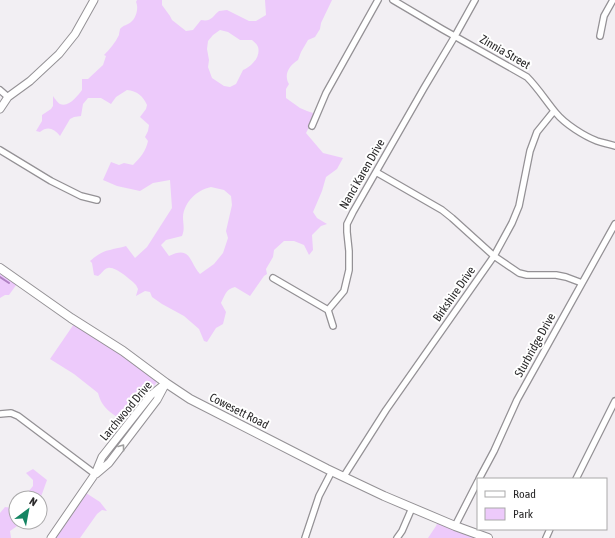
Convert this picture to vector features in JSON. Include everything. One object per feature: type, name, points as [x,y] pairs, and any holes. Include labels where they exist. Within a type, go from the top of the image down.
[{"type":"main road","name":"Cowesett Road","points":[[0,268],[71,318],[123,351],[190,399],[332,471],[412,508],[488,538]]},
{"type":"street","points":[[0,109],[8,98],[60,54],[75,34],[94,0]]},
{"type":"street","points":[[312,126],[326,93],[378,0]]},
{"type":"street","name":"Zinnia Street","points":[[393,0],[527,77],[557,115],[568,124],[597,141],[615,146]]},
{"type":"street","name":"Nanci Karen Drive","points":[[328,310],[344,291],[349,270],[347,224],[475,0]]},
{"type":"street","points":[[600,36],[604,16],[613,0]]},
{"type":"street","points":[[0,90],[8,98]]},
{"type":"street","name":"Birkshire Drive","points":[[344,476],[386,410],[494,256],[512,223],[519,206],[530,151],[537,132],[554,111]]},
{"type":"street","points":[[0,150],[57,184],[81,196],[97,200]]},
{"type":"street","points":[[376,172],[442,210],[494,256],[519,273],[527,275],[566,276],[582,283]]},
{"type":"street","name":"Sturbridge Drive","points":[[479,478],[494,451],[517,400],[615,224]]},
{"type":"street","points":[[273,278],[328,310],[333,326]]},
{"type":"street","name":"Larchwood Drive","points":[[51,538],[94,474],[102,456],[150,395],[166,383]]},
{"type":"street","points":[[576,478],[615,401]]},
{"type":"street","points":[[0,414],[11,414],[18,416],[94,474]]},
{"type":"street","points":[[305,538],[319,496],[332,471]]},
{"type":"street","name":"Sturbridge Drive","points":[[455,526],[477,482]]},
{"type":"street","points":[[397,538],[402,532],[412,508]]},
{"type":"green space","points":[[137,0],[162,0],[162,5],[172,20],[186,31],[193,30],[201,20],[209,20],[219,11],[227,10],[249,21],[256,21],[266,15],[265,0],[332,0],[321,23],[320,29],[315,37],[308,40],[298,60],[292,64],[288,70],[287,80],[289,84],[286,89],[286,98],[300,108],[316,114],[306,133],[323,153],[343,158],[337,169],[326,177],[313,212],[317,218],[327,224],[321,226],[312,235],[313,250],[309,255],[304,245],[294,241],[284,241],[274,250],[273,257],[266,269],[267,274],[250,296],[235,287],[228,291],[221,303],[226,312],[223,324],[216,328],[207,342],[204,341],[199,329],[184,316],[152,297],[150,292],[145,291],[136,296],[138,289],[136,285],[119,271],[108,268],[98,276],[94,275],[92,263],[90,261],[104,251],[126,246],[135,258],[147,247],[172,208],[170,180],[153,183],[140,191],[117,186],[103,180],[111,162],[119,165],[124,163],[133,165],[144,151],[148,141],[145,137],[149,125],[140,117],[147,105],[144,99],[139,94],[127,90],[116,97],[111,104],[101,98],[88,98],[83,104],[81,116],[70,119],[60,136],[55,131],[50,129],[45,129],[40,132],[36,131],[42,121],[42,115],[53,106],[53,96],[60,104],[63,105],[70,103],[82,90],[82,79],[88,79],[103,65],[106,56],[104,55],[116,41],[120,29],[133,20],[137,10]],"holes":[[[220,30],[228,32],[240,40],[252,40],[258,47],[259,51],[255,61],[243,70],[236,84],[230,87],[224,86],[212,78],[208,67],[208,41]],[[211,187],[224,190],[231,196],[232,205],[226,231],[228,238],[223,253],[214,264],[200,274],[189,256],[182,252],[169,256],[161,245],[166,240],[182,236],[184,229],[183,217],[186,206],[196,194]]]},
{"type":"green space","points":[[0,267],[19,281],[9,295],[5,295],[0,298]]},
{"type":"green space","points":[[76,321],[160,378],[126,423],[112,414],[105,407],[98,393],[74,374],[50,359]]},
{"type":"green space","points":[[33,469],[47,480],[43,490],[30,490],[33,486],[33,480],[26,473]]},
{"type":"green space","points":[[86,493],[100,502],[107,511],[102,510],[97,514],[80,538],[49,538]]},
{"type":"green space","points":[[5,507],[8,507],[8,530],[11,530],[10,531],[11,538],[0,538],[0,513]]},
{"type":"green space","points":[[439,519],[488,538],[428,538]]},
{"type":"waterway","points":[[0,277],[9,283]]}]
